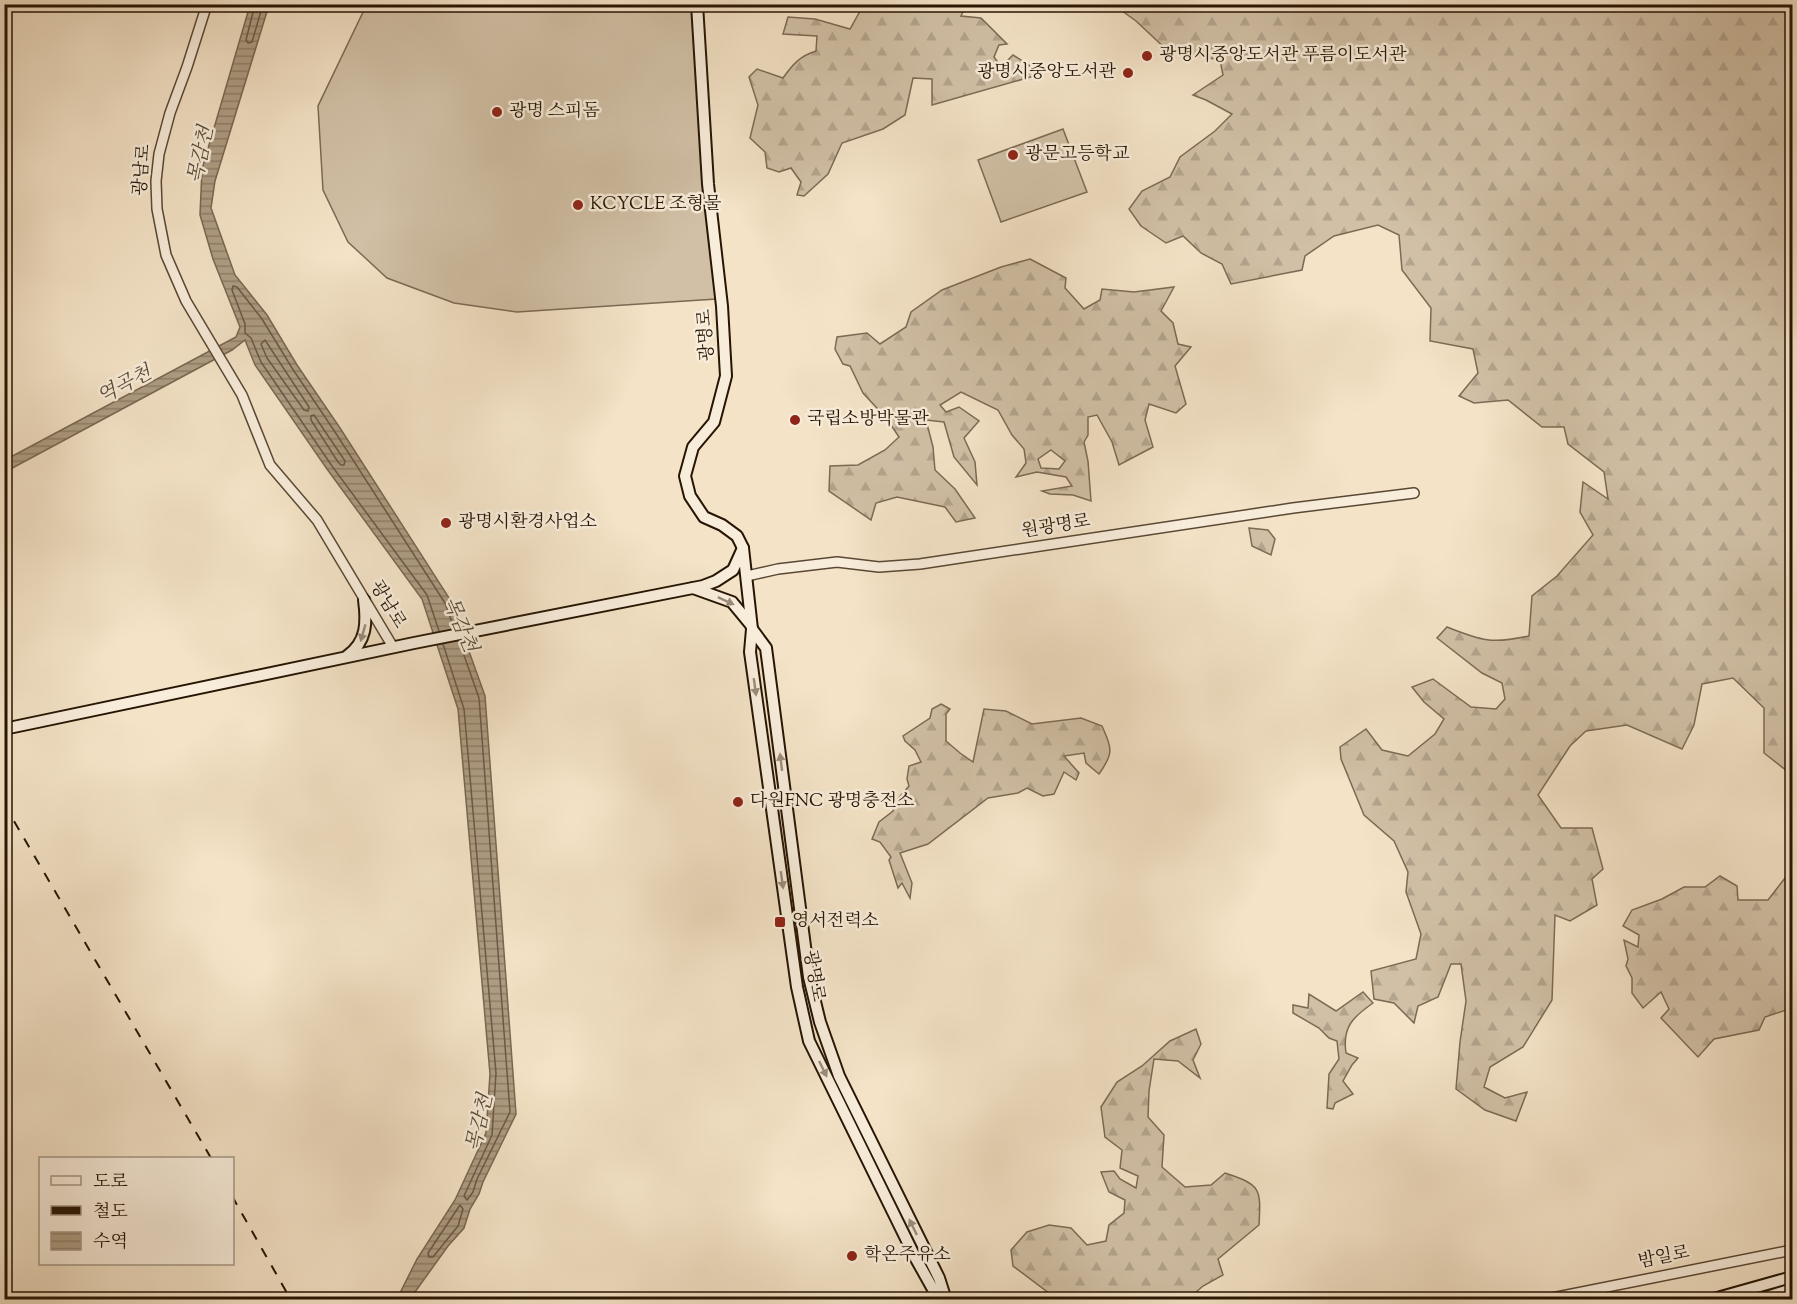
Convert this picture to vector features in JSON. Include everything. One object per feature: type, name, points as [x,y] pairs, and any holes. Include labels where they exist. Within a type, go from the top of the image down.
[{"type":"main road","name":"광명로","points":[[697,4],[708,184],[722,306],[726,376],[714,422],[693,447],[685,476],[690,496],[704,517],[722,525],[737,537],[743,548],[752,627],[750,651],[797,987],[809,1041],[915,1257],[933,1291],[944,1299]]},
{"type":"main road","points":[[698,587],[716,581],[732,570],[743,548]]},
{"type":"main road","name":"원광명로","points":[[4,729],[393,647],[747,576]]},
{"type":"main road","points":[[698,587],[732,602],[752,627]]},
{"type":"main road","points":[[343,658],[356,649],[363,636],[366,621],[364,600]]},
{"type":"main road","name":"광명로","points":[[752,627],[766,648],[809,977],[820,1022],[839,1076],[939,1278],[944,1299]]},
{"type":"main road","points":[[1710,1299],[1792,1277]]},
{"type":"main road","points":[[1757,1299],[1792,1289]]},
{"type":"street","name":"광남로","points":[[207,4],[161,142],[156,182],[159,222],[169,266],[179,289],[242,395],[270,465],[317,520],[393,647]]},
{"type":"street","name":"원광명로","points":[[747,576],[778,569],[837,562],[879,567],[920,564],[1293,508],[1414,493]]},
{"type":"street","name":"밤일로","points":[[1542,1299],[1792,1250]]},
{"type":"green space","points":[[864,4],[966,5],[961,16],[981,18],[1007,44],[999,45],[994,57],[1001,67],[1013,55],[1029,65],[1034,76],[932,105],[932,79],[913,78],[905,115],[883,129],[842,143],[828,174],[804,196],[797,195],[801,182],[791,168],[779,172],[767,168],[765,152],[750,138],[758,105],[749,77],[757,69],[783,78],[797,61],[816,51],[817,36],[783,34],[788,17],[815,19],[850,29]]},
{"type":"green space","points":[[364,5],[691,5],[703,181],[716,299],[517,312],[454,303],[387,278],[348,242],[323,190],[318,106],[364,10]]},
{"type":"green space","points":[[1114,5],[1792,5],[1792,770],[1787,771],[1764,753],[1764,708],[1733,678],[1702,684],[1694,725],[1682,749],[1627,725],[1586,731],[1570,746],[1538,795],[1561,828],[1592,828],[1603,869],[1592,879],[1597,905],[1570,921],[1555,915],[1552,1000],[1523,1047],[1490,1067],[1484,1087],[1505,1098],[1527,1092],[1516,1121],[1485,1110],[1456,1089],[1466,1001],[1461,964],[1451,964],[1438,997],[1418,1006],[1414,1023],[1394,1003],[1374,999],[1371,971],[1416,959],[1421,934],[1406,892],[1408,872],[1394,841],[1364,815],[1341,759],[1340,747],[1366,729],[1382,750],[1408,756],[1435,734],[1444,719],[1424,702],[1412,687],[1433,679],[1471,707],[1496,709],[1505,699],[1502,683],[1482,673],[1437,638],[1447,627],[1487,640],[1506,640],[1529,636],[1532,596],[1557,576],[1593,535],[1580,512],[1583,482],[1608,499],[1604,472],[1568,444],[1564,427],[1542,427],[1508,400],[1474,403],[1459,396],[1478,373],[1473,349],[1430,341],[1431,308],[1402,270],[1399,235],[1378,225],[1334,236],[1305,256],[1302,270],[1231,284],[1222,264],[1201,253],[1183,236],[1166,243],[1141,226],[1129,209],[1142,191],[1170,177],[1180,157],[1215,131],[1232,114],[1193,95],[1223,75],[1220,60],[1167,50],[1136,21]]},
{"type":"green space","points":[[1063,129],[1087,192],[1001,222],[978,160]]},
{"type":"green space","points":[[1030,259],[1066,278],[1065,288],[1084,309],[1100,300],[1102,289],[1134,292],[1174,287],[1161,311],[1173,323],[1178,344],[1191,347],[1175,366],[1186,404],[1176,413],[1149,404],[1145,420],[1153,447],[1119,465],[1112,442],[1097,415],[1088,417],[1088,435],[1084,442],[1091,501],[1073,495],[1050,494],[1042,491],[1072,486],[1066,477],[1037,472],[1016,477],[1026,463],[1024,449],[1012,435],[998,410],[961,392],[940,405],[946,412],[959,407],[979,421],[964,438],[975,462],[977,485],[954,457],[944,422],[926,420],[933,447],[935,470],[955,489],[975,518],[956,522],[945,507],[897,497],[876,503],[871,520],[829,491],[830,466],[858,465],[885,450],[899,437],[887,419],[863,393],[850,366],[843,364],[835,349],[837,337],[867,333],[880,344],[906,327],[911,312],[942,290],[1001,267]],"holes":[[[1051,450],[1065,461],[1059,469],[1041,468],[1038,459]]]},
{"type":"green space","points":[[1249,528],[1268,530],[1275,539],[1271,555],[1252,546]]},
{"type":"green space","points":[[941,704],[950,709],[946,714],[946,741],[973,762],[984,709],[1006,711],[1032,724],[1081,718],[1102,726],[1110,751],[1099,774],[1086,763],[1084,753],[1064,756],[1079,773],[1076,780],[1064,772],[1054,794],[1043,796],[1027,788],[1018,793],[988,798],[928,844],[900,853],[912,883],[910,898],[902,883],[898,888],[889,860],[891,857],[880,842],[872,839],[879,822],[893,811],[897,800],[909,786],[907,779],[909,766],[921,762],[915,750],[903,736],[930,718],[932,709]]},
{"type":"green space","points":[[1792,869],[1792,1008],[1765,1017],[1759,1030],[1714,1039],[1698,1057],[1661,1018],[1669,1009],[1661,992],[1643,1008],[1632,993],[1632,978],[1626,966],[1628,959],[1624,940],[1638,947],[1639,935],[1623,926],[1632,910],[1662,899],[1684,887],[1705,887],[1720,876],[1737,886],[1738,900],[1768,900]]},
{"type":"green space","points":[[1363,992],[1373,1003],[1350,1023],[1345,1044],[1346,1053],[1358,1058],[1343,1081],[1353,1094],[1335,1103],[1333,1109],[1327,1108],[1329,1074],[1339,1059],[1337,1041],[1293,1013],[1293,1005],[1308,1008],[1309,994],[1336,1011]]},
{"type":"green space","points":[[1196,1029],[1201,1044],[1193,1060],[1200,1078],[1178,1061],[1154,1059],[1148,1117],[1164,1135],[1162,1167],[1185,1187],[1211,1185],[1225,1173],[1246,1181],[1259,1195],[1259,1225],[1218,1259],[1223,1275],[1203,1286],[1188,1299],[1061,1300],[1053,1296],[1013,1266],[1011,1250],[1027,1232],[1049,1225],[1071,1228],[1087,1245],[1106,1241],[1109,1225],[1124,1213],[1125,1200],[1109,1192],[1101,1172],[1114,1171],[1120,1179],[1136,1188],[1138,1176],[1120,1168],[1122,1150],[1105,1137],[1101,1107],[1117,1082],[1142,1066],[1170,1041]]},
{"type":"water","name":"목감천","points":[[250,5],[269,5],[215,181],[211,208],[235,275],[267,315],[297,365],[451,601],[485,696],[516,1114],[470,1209],[464,1228],[448,1246],[410,1299],[397,1299],[417,1259],[455,1200],[486,1133],[490,1074],[458,709],[422,599],[327,469],[255,365],[245,340],[232,350],[5,472],[5,460],[236,337],[240,327],[213,259],[200,215],[202,169]]},
{"type":"railway","points":[[4,804],[210,1157]]},
{"type":"railway","points":[[234,1200],[291,1300]]},
{"type":"place","name":"광명시중앙도서관 푸름이도서관","points":[[1147,56]]},
{"type":"place","name":"광명시중앙도서관","points":[[1128,73]]},
{"type":"place","name":"광명 스피돔","points":[[497,112]]},
{"type":"place","name":"광문고등학교","points":[[1013,155]]},
{"type":"place","name":"KCYCLE 조형물","points":[[578,205]]},
{"type":"place","name":"국립소방박물관","points":[[795,420]]},
{"type":"place","name":"광명시환경사업소","points":[[446,523]]},
{"type":"place","name":"다원FNC 광명충전소","points":[[738,802]]},
{"type":"place","name":"영서전력소","points":[[780,922]]},
{"type":"place","name":"학온주유소","points":[[852,1256]]},
{"type":"water label","name":"역곡천","points":[[125,386]]}]
